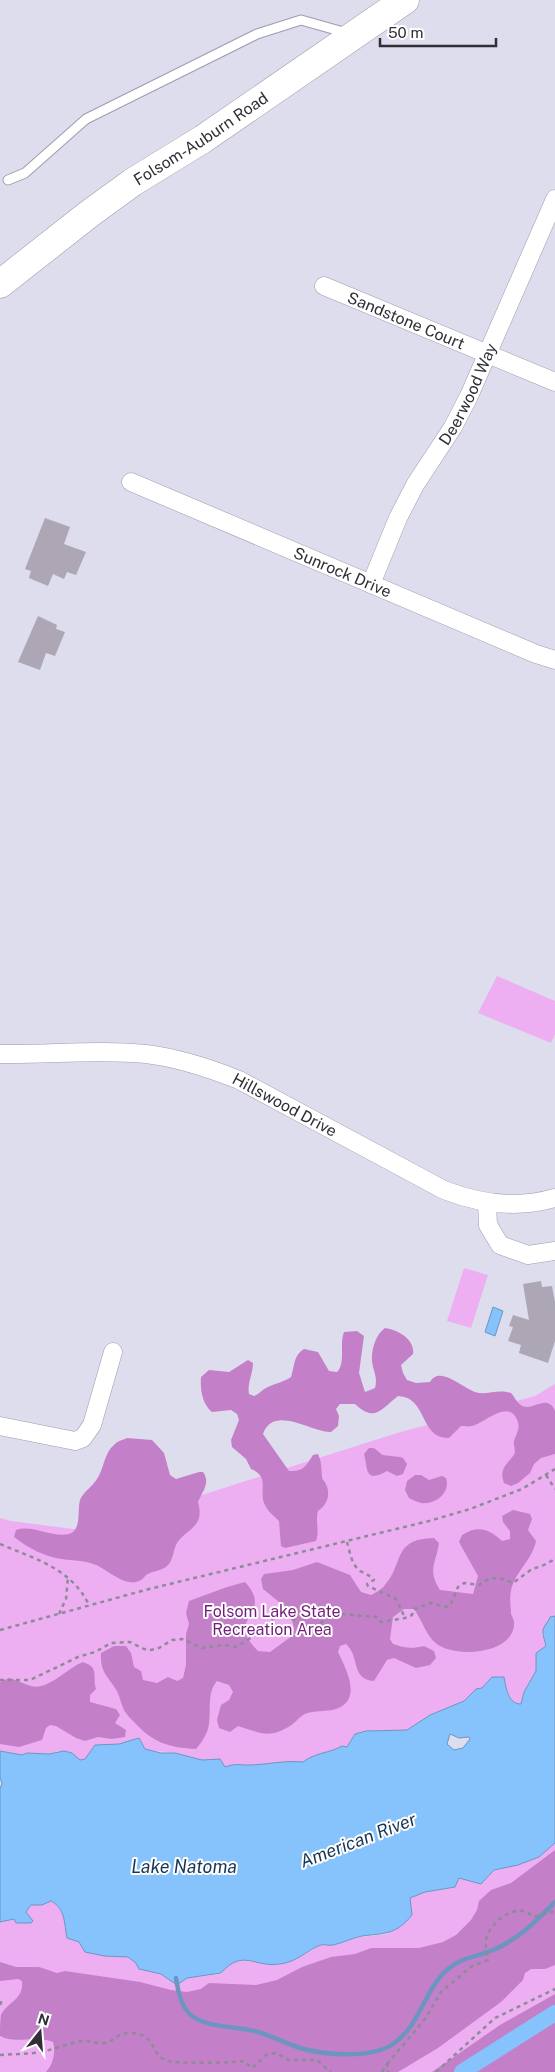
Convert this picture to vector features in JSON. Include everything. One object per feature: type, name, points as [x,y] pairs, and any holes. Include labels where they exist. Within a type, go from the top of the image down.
[{"type":"main road","name":"Folsom-Auburn Road","points":[[0,284],[133,182],[203,139],[405,0]]},
{"type":"street","name":"Deerwood Way","points":[[370,584],[398,518],[415,485],[453,427],[469,396],[555,199]]},
{"type":"street","name":"Sandstone Court","points":[[324,286],[555,382]]},
{"type":"street","name":"Sunrock Drive","points":[[131,482],[536,654],[555,660]]},
{"type":"street","name":"Hillswood Drive","points":[[0,1054],[40,1055],[114,1052],[146,1054],[209,1068],[258,1090],[444,1190],[464,1198],[486,1203],[509,1204],[531,1203],[555,1198]]},
{"type":"street","points":[[486,1203],[488,1226],[500,1245],[528,1255],[555,1251]]},
{"type":"street","points":[[0,1426],[75,1441],[83,1438],[92,1425],[113,1352]]},
{"type":"lane","points":[[8,180],[25,173],[86,118],[257,34],[301,20],[355,35]]},
{"type":"path","points":[[0,1630],[89,1605],[348,1542],[470,1508],[522,1489],[555,1469]]},
{"type":"path","points":[[546,1475],[555,1489]]},
{"type":"path","points":[[348,1542],[353,1564],[369,1574],[374,1580],[367,1584],[368,1586],[396,1599],[405,1618]]},
{"type":"path","points":[[0,1544],[58,1569],[80,1588],[89,1605]]},
{"type":"path","points":[[0,1680],[30,1680],[78,1657],[95,1652],[111,1643],[130,1642],[144,1649],[152,1650],[172,1640],[182,1639],[202,1648],[225,1645],[236,1647],[252,1637],[267,1622],[284,1613],[301,1625],[310,1628],[331,1616],[341,1614],[376,1617],[381,1622],[405,1618],[412,1615],[414,1609],[431,1603],[444,1607],[450,1606],[458,1587],[464,1583],[479,1585],[490,1578],[513,1582],[532,1569],[555,1559]]},
{"type":"path","points":[[59,1614],[66,1599],[68,1577]]},
{"type":"path","points":[[382,2072],[425,2019],[441,1992],[472,1966],[488,1960],[486,1941],[489,1930],[514,1912],[524,1911],[534,1917],[555,1912]]},
{"type":"path","points":[[436,2072],[495,2018],[555,1989]]},
{"type":"path","points":[[0,2005],[3,1998]]},
{"type":"path","points":[[0,2055],[44,2052],[66,2044],[85,2041],[109,2042],[116,2035],[130,2033],[144,2035],[153,2043],[164,2060],[172,2063],[244,2061],[252,2068],[266,2055],[276,2053],[289,2060],[318,2060],[331,2072]]},
{"type":"path","points":[[387,2064],[388,2072]]},
{"type":"green space","points":[[497,976],[555,1001],[555,1034],[551,1043],[478,1013]]},
{"type":"green space","points":[[464,1268],[488,1275],[471,1328],[447,1321]]},
{"type":"green space","name":"Folsom Lake State Recreation Area","points":[[555,1384],[555,1616],[550,1617],[542,1634],[546,1646],[536,1653],[536,1671],[524,1692],[521,1704],[510,1698],[504,1677],[492,1677],[482,1688],[476,1689],[464,1701],[430,1715],[407,1730],[366,1731],[355,1734],[347,1747],[342,1746],[303,1762],[225,1767],[208,1759],[196,1759],[145,1749],[139,1738],[122,1744],[97,1747],[85,1759],[80,1761],[58,1751],[49,1754],[27,1753],[22,1755],[0,1751],[0,1518],[89,1531],[397,1433],[535,1396]]},
{"type":"green space","points":[[555,1843],[555,2072],[0,2072],[0,1922],[14,1919],[16,1923],[31,1923],[33,1921],[26,1912],[31,1905],[42,1905],[51,1901],[56,1904],[64,1917],[67,1938],[79,1942],[85,1952],[104,1956],[127,1957],[136,1963],[139,1969],[161,1974],[174,1983],[180,1983],[187,1978],[221,1974],[228,1965],[236,1960],[279,1965],[295,1960],[320,1945],[333,1945],[361,1937],[387,1934],[410,1898],[425,1892],[455,1887],[459,1878],[481,1884],[494,1870],[518,1865],[539,1857]]},
{"type":"shaded area","points":[[385,1328],[405,1336],[411,1344],[413,1354],[401,1365],[407,1380],[416,1383],[430,1382],[435,1377],[440,1376],[453,1380],[479,1393],[502,1391],[511,1393],[525,1407],[548,1403],[555,1411],[555,1454],[541,1458],[534,1464],[530,1473],[511,1486],[504,1483],[502,1474],[515,1453],[514,1441],[518,1430],[518,1422],[514,1415],[503,1411],[472,1426],[461,1426],[449,1438],[439,1437],[433,1432],[414,1403],[408,1398],[398,1396],[378,1412],[373,1413],[362,1410],[355,1404],[340,1404],[336,1409],[339,1416],[338,1426],[331,1432],[284,1420],[276,1421],[268,1425],[263,1434],[289,1471],[301,1469],[313,1455],[318,1454],[322,1477],[328,1492],[326,1503],[318,1511],[316,1541],[285,1548],[281,1546],[279,1521],[268,1511],[264,1503],[263,1484],[260,1476],[251,1469],[246,1459],[232,1447],[231,1440],[239,1420],[237,1414],[231,1410],[212,1412],[209,1409],[202,1396],[201,1377],[209,1370],[229,1372],[248,1360],[253,1363],[249,1394],[254,1396],[266,1388],[291,1377],[296,1358],[304,1349],[318,1352],[329,1371],[337,1372],[342,1359],[344,1332],[357,1331],[364,1336],[359,1373],[365,1392],[375,1388],[376,1381],[372,1352],[377,1338]]},
{"type":"shaded area","points":[[127,1438],[152,1440],[164,1453],[170,1475],[176,1479],[199,1472],[203,1472],[205,1476],[206,1484],[198,1502],[200,1515],[198,1520],[177,1542],[170,1563],[167,1566],[146,1575],[136,1582],[124,1581],[92,1563],[56,1558],[43,1554],[14,1537],[16,1530],[22,1529],[62,1535],[73,1532],[76,1529],[78,1520],[80,1500],[97,1479],[111,1448],[117,1442]]},
{"type":"shaded area","points":[[369,1448],[373,1448],[383,1455],[403,1458],[407,1464],[403,1474],[397,1476],[387,1471],[374,1476],[368,1473],[364,1454]]},
{"type":"shaded area","points":[[415,1475],[421,1475],[429,1480],[442,1476],[446,1478],[447,1483],[444,1493],[436,1500],[426,1503],[420,1503],[409,1498],[405,1490],[407,1481]]},
{"type":"shaded area","points":[[513,1510],[530,1514],[532,1519],[528,1530],[536,1541],[511,1591],[511,1614],[514,1624],[511,1635],[495,1647],[471,1652],[440,1646],[431,1639],[414,1609],[404,1609],[393,1617],[390,1639],[393,1644],[412,1648],[424,1646],[434,1651],[436,1658],[430,1665],[416,1668],[394,1658],[387,1660],[374,1681],[362,1676],[351,1650],[346,1644],[340,1646],[338,1652],[350,1684],[349,1699],[344,1705],[336,1709],[305,1714],[290,1726],[270,1734],[259,1733],[238,1726],[230,1732],[219,1728],[217,1720],[221,1705],[229,1700],[233,1692],[229,1685],[217,1681],[212,1690],[210,1719],[207,1731],[196,1749],[162,1743],[147,1735],[125,1712],[117,1691],[103,1670],[101,1653],[114,1646],[126,1646],[131,1653],[134,1667],[141,1671],[143,1680],[157,1683],[168,1677],[177,1681],[183,1678],[186,1665],[186,1634],[189,1624],[186,1613],[189,1601],[245,1582],[255,1599],[252,1612],[246,1622],[246,1635],[258,1651],[270,1652],[292,1636],[294,1629],[290,1611],[263,1589],[261,1579],[264,1574],[293,1570],[317,1562],[350,1575],[361,1592],[371,1595],[381,1589],[390,1578],[405,1548],[420,1539],[434,1538],[439,1543],[433,1571],[440,1590],[473,1594],[478,1576],[459,1542],[462,1535],[478,1529],[488,1531],[502,1541],[510,1539],[510,1531],[503,1522],[502,1516]]},
{"type":"shaded area","points":[[83,1662],[94,1669],[96,1689],[90,1695],[90,1702],[116,1709],[120,1715],[115,1723],[126,1730],[125,1737],[112,1739],[98,1737],[85,1741],[56,1726],[50,1725],[46,1728],[42,1740],[19,1747],[0,1744],[0,1682],[9,1678],[37,1687],[51,1682]]},
{"type":"shaded area","points":[[555,1850],[555,1965],[545,1969],[531,1969],[525,1973],[523,1980],[501,2002],[438,2048],[398,2072],[46,2072],[53,2058],[53,2042],[39,2039],[12,2040],[0,2036],[1,2015],[18,1997],[22,1981],[18,1979],[0,1981],[0,1962],[16,1967],[39,1967],[57,1973],[65,1971],[140,1982],[187,1992],[201,1989],[209,1983],[256,1985],[277,1980],[302,1967],[331,1957],[355,1954],[371,1948],[419,1948],[443,1942],[456,1935],[471,1920],[477,1910],[479,1901],[491,1890],[511,1883]]},
{"type":"shaded area","points":[[555,1994],[555,2072],[432,2072],[500,2025]]},
{"type":"water","points":[[493,1307],[503,1311],[495,1336],[485,1332]]},
{"type":"water","name":"Lake Natoma","points":[[555,1616],[555,1843],[539,1857],[518,1865],[494,1870],[481,1884],[459,1878],[455,1887],[425,1892],[410,1898],[412,1915],[401,1926],[390,1932],[362,1936],[333,1945],[321,1945],[286,1963],[271,1965],[242,1960],[229,1966],[221,1973],[187,1978],[180,1983],[174,1983],[161,1974],[139,1969],[136,1963],[128,1957],[104,1956],[85,1952],[79,1942],[67,1938],[62,1913],[56,1904],[51,1901],[42,1905],[31,1905],[26,1912],[33,1921],[31,1923],[16,1923],[14,1919],[0,1922],[0,1789],[2,1783],[0,1778],[0,1751],[22,1755],[27,1753],[49,1754],[64,1751],[72,1753],[80,1760],[85,1759],[95,1745],[119,1744],[139,1738],[145,1749],[161,1753],[175,1753],[202,1760],[220,1759],[225,1767],[303,1762],[342,1746],[347,1747],[355,1734],[366,1731],[407,1730],[430,1715],[464,1701],[476,1689],[482,1688],[492,1677],[504,1677],[510,1698],[521,1704],[524,1692],[536,1671],[536,1653],[546,1646],[543,1631],[550,1617]],"holes":[[[450,1734],[459,1738],[469,1737],[470,1739],[463,1748],[454,1750],[447,1744]]]},
{"type":"building","points":[[45,518],[70,527],[64,544],[86,552],[76,575],[67,572],[64,579],[53,574],[48,586],[29,578],[31,571],[25,569]]},
{"type":"building","points":[[38,616],[57,625],[56,629],[65,632],[55,656],[46,653],[40,670],[18,662]]},
{"type":"building","points":[[541,1281],[542,1287],[552,1286],[555,1302],[555,1341],[548,1363],[519,1353],[521,1345],[508,1341],[513,1327],[509,1326],[513,1315],[529,1320],[523,1284]]},
{"type":"waterway","points":[[176,1978],[179,1994],[185,2009],[192,2016],[206,2023],[254,2031],[300,2048],[321,2052],[334,2054],[373,2052],[384,2049],[402,2036],[410,2027],[433,1986],[448,1969],[459,1962],[493,1950],[511,1941],[555,1902]]},
{"type":"waterway","points":[[462,2072],[555,2013]]},
{"type":"water label","name":"American River","points":[[358,1840]]}]
